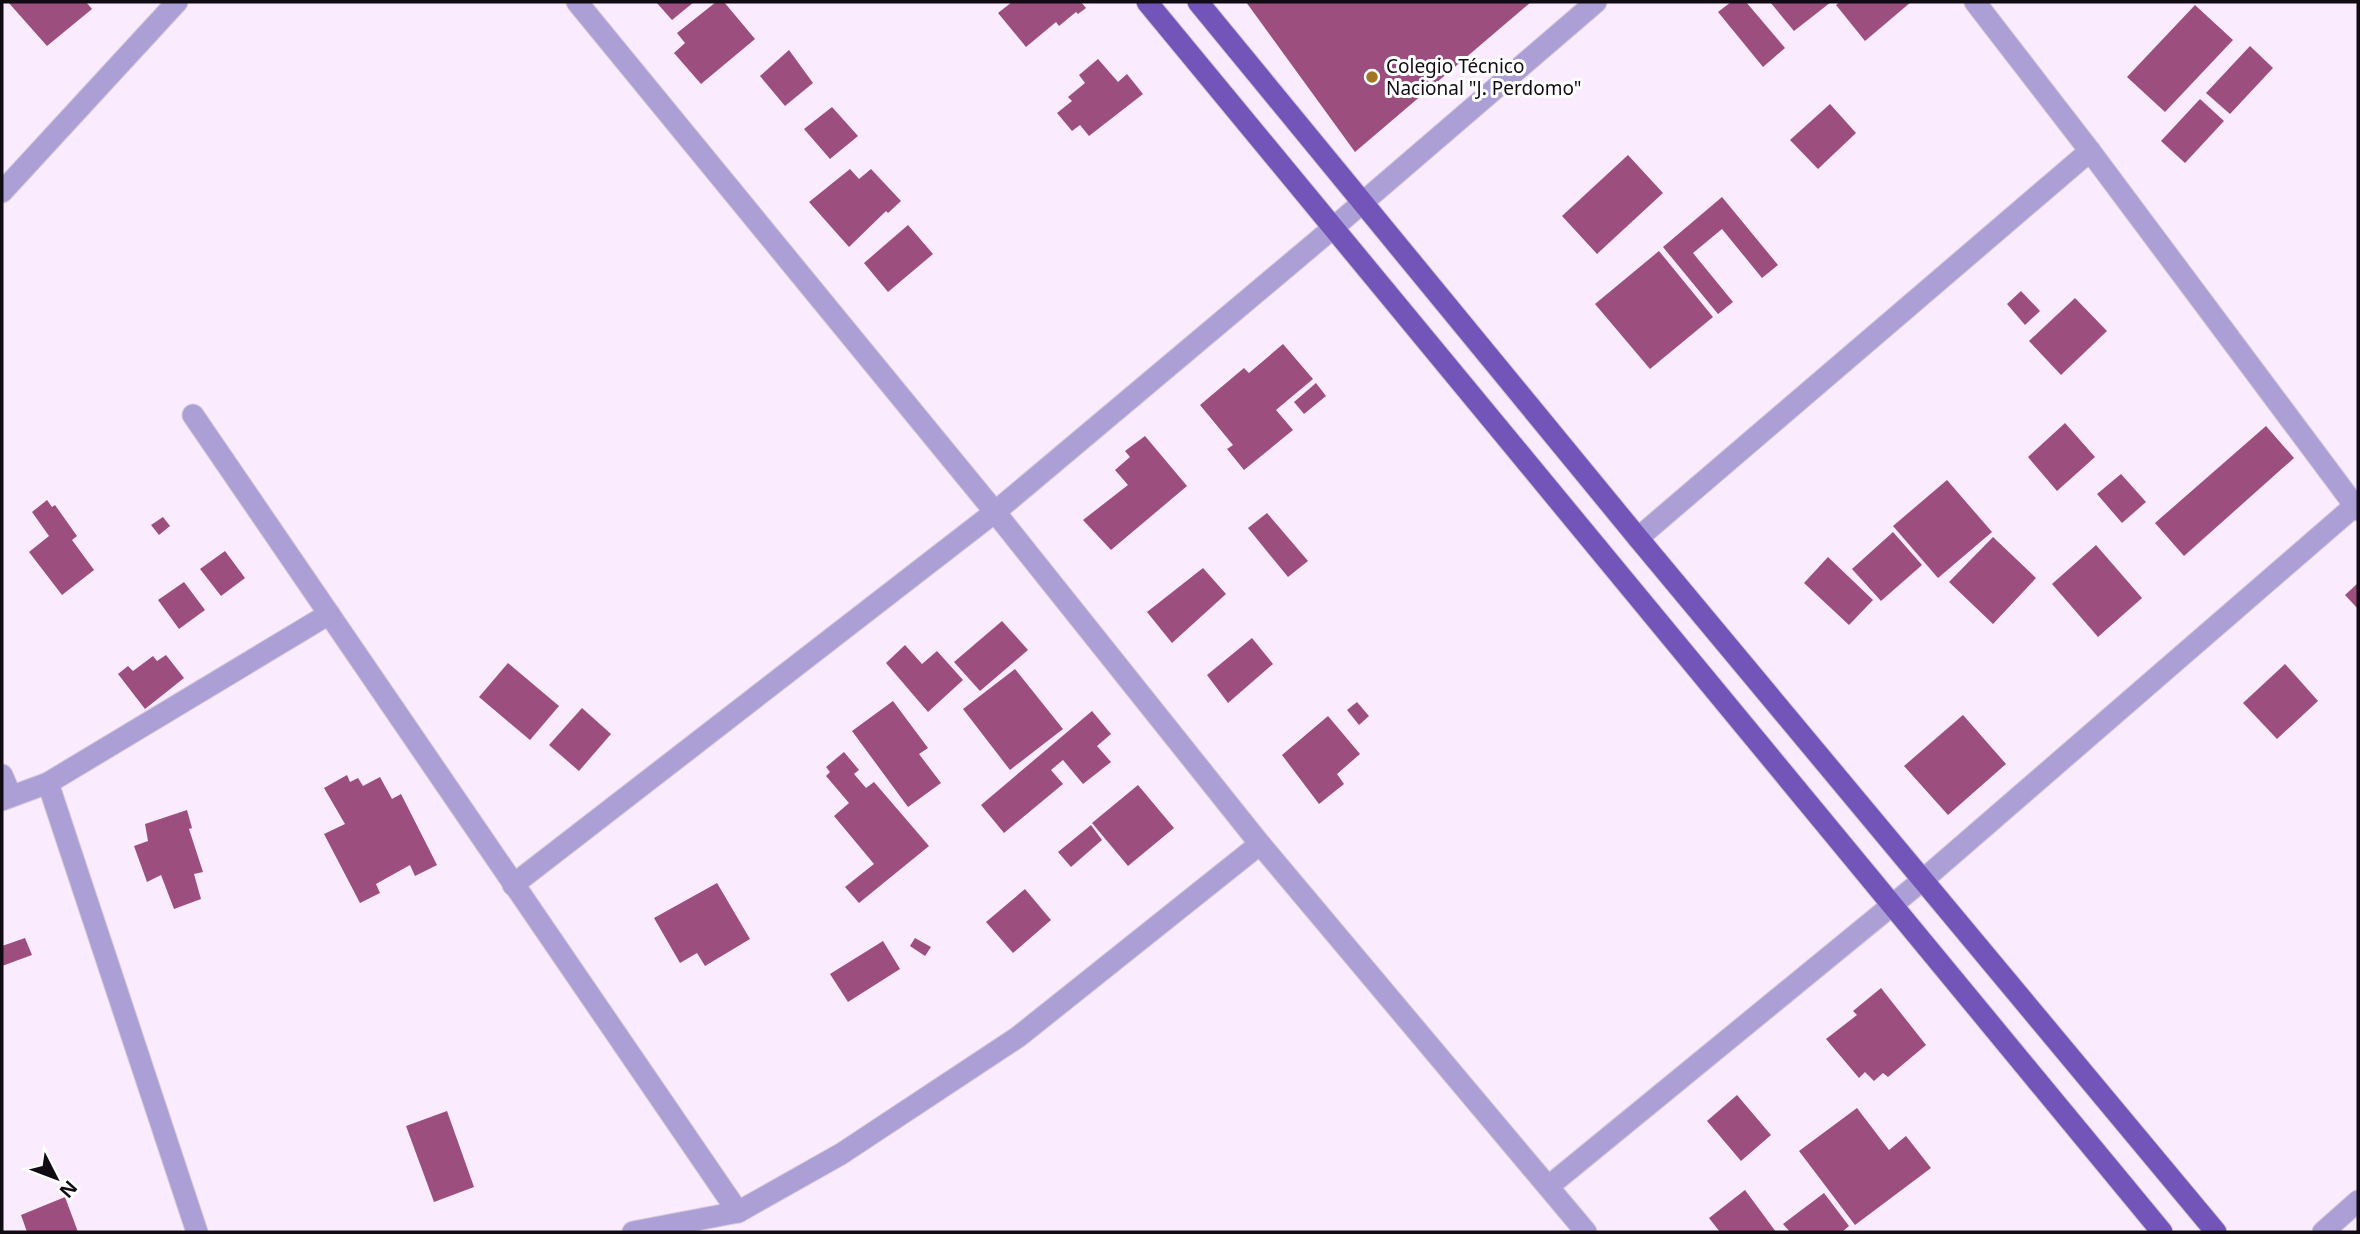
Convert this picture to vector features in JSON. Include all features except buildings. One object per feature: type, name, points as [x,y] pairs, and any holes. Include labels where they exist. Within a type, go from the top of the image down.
[{"type":"main road","points":[[1147,2],[2162,1232]]},
{"type":"main road","points":[[1198,2],[1638,538],[2216,1232]]},
{"type":"street","points":[[2,192],[177,2]]},
{"type":"street","points":[[577,2],[995,512],[1260,844],[1586,1232]]},
{"type":"street","points":[[513,885],[995,512],[1333,228],[1596,2]]},
{"type":"street","points":[[1549,1186],[1924,879],[2357,507],[1975,2]]},
{"type":"street","points":[[1638,538],[2090,152]]},
{"type":"street","points":[[193,415],[738,1212]]},
{"type":"street","points":[[2,775],[6,798],[48,783],[329,614]]},
{"type":"street","points":[[48,783],[197,1232]]},
{"type":"street","points":[[633,1232],[738,1212],[841,1154],[1018,1037],[1260,844]]},
{"type":"street","points":[[2323,1232],[2358,1201]]},
{"type":"place","name":"Colegio Técnico Nacional \"J. Perdomo\"","points":[[1372,77]]}]
